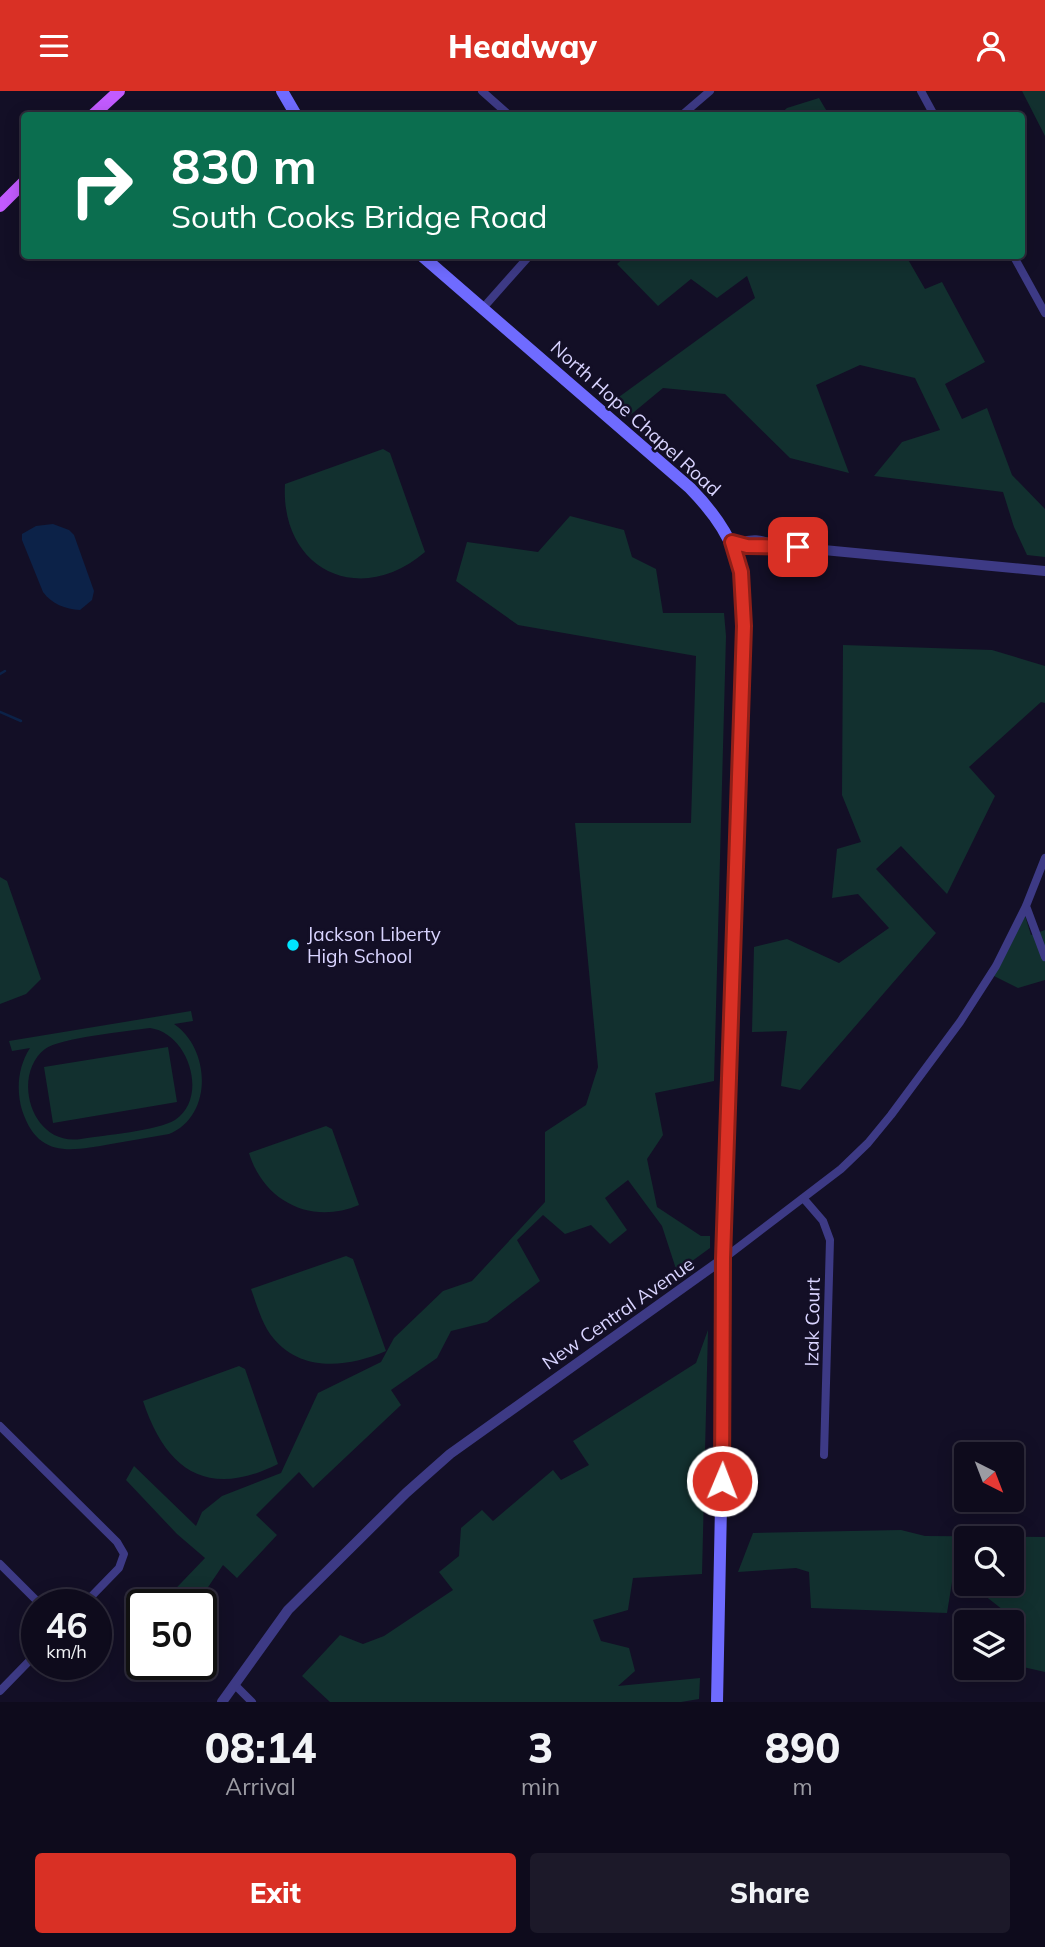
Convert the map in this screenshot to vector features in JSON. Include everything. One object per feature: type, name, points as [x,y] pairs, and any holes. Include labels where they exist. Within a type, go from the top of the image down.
[{"type":"main road","points":[[96,112],[120,91]]},
{"type":"main road","points":[[282,91],[294,112]]},
{"type":"main road","points":[[0,206],[21,185]]},
{"type":"main road","name":"North Hope Chapel Road","points":[[426,259],[690,488],[707,505],[736,543],[741,572],[744,626],[723,1259],[717,1702]]},
{"type":"street","points":[[482,91],[506,112]]},
{"type":"street","points":[[685,112],[710,91]]},
{"type":"street","points":[[921,91],[932,112]]},
{"type":"street","points":[[483,309],[527,259]]},
{"type":"street","points":[[1015,259],[1045,313]]},
{"type":"street","points":[[736,543],[1045,571]]},
{"type":"street","name":"New Central Avenue","points":[[222,1702],[288,1610],[406,1493],[450,1454],[804,1199],[868,1143],[969,1009],[996,966],[1026,906],[1045,857]]},
{"type":"street","points":[[1026,906],[1045,957]]},
{"type":"street","name":"Izak Court","points":[[804,1199],[823,1221],[830,1240],[824,1455]]},
{"type":"street","points":[[0,1426],[117,1542],[124,1553],[119,1568],[99,1589]]},
{"type":"street","points":[[0,1564],[25,1589]]},
{"type":"street","points":[[0,1691],[21,1669]]},
{"type":"street","points":[[234,1684],[252,1702]]},
{"type":"green space","points":[[1022,91],[1045,91],[1045,136]]},
{"type":"green space","points":[[819,98],[827,112],[782,112],[787,108]]},
{"type":"green space","points":[[623,259],[908,259],[925,289],[942,282],[985,362],[945,384],[962,419],[987,408],[1012,475],[1045,509],[1045,557],[1027,555],[1014,527],[1003,492],[874,476],[902,442],[940,430],[915,378],[860,365],[816,385],[849,473],[790,458],[725,394],[663,388],[628,417],[612,402],[755,298],[747,276],[717,298],[691,279],[658,306],[617,264]]},
{"type":"green space","points":[[383,449],[390,453],[425,552],[400,569],[375,577],[351,578],[329,571],[310,558],[296,539],[287,514],[285,484]]},
{"type":"green space","points":[[570,516],[624,530],[632,557],[656,569],[663,613],[724,613],[726,636],[714,1081],[655,1093],[663,1135],[647,1159],[657,1207],[701,1236],[710,1236],[710,1248],[677,1272],[662,1226],[628,1180],[605,1198],[627,1230],[610,1244],[591,1225],[565,1234],[543,1215],[517,1240],[540,1281],[487,1322],[451,1331],[437,1358],[391,1390],[401,1405],[313,1488],[299,1472],[256,1515],[277,1535],[237,1578],[223,1565],[207,1589],[175,1589],[205,1558],[177,1534],[126,1480],[134,1466],[196,1526],[202,1512],[222,1496],[281,1473],[318,1393],[381,1362],[394,1338],[443,1291],[472,1281],[545,1202],[545,1132],[586,1105],[598,1067],[575,823],[691,823],[696,656],[518,625],[456,581],[467,542],[538,552]]},
{"type":"green space","points":[[843,645],[992,650],[1045,666],[1045,703],[1041,702],[969,767],[995,796],[947,894],[901,846],[876,869],[936,933],[800,1090],[781,1086],[787,1031],[752,1032],[754,947],[787,939],[839,963],[889,928],[858,894],[832,898],[837,849],[861,842],[842,795]]},
{"type":"green space","points":[[0,877],[7,881],[41,979],[26,994],[0,1004]]},
{"type":"green space","points":[[1023,909],[1031,935],[1045,930],[1045,980],[1018,988],[992,975]]},
{"type":"green space","points":[[191,1011],[193,1021],[174,1024],[186,1035],[195,1049],[202,1082],[200,1098],[194,1113],[183,1125],[169,1134],[82,1149],[57,1148],[37,1137],[29,1126],[22,1110],[19,1086],[23,1063],[30,1048],[12,1051],[9,1041]],"holes":[[[150,1028],[164,1032],[184,1054],[192,1083],[191,1097],[185,1110],[175,1120],[143,1130],[81,1139],[64,1138],[50,1132],[39,1121],[28,1091],[29,1075],[35,1061],[45,1049],[79,1038],[112,1033]]]},
{"type":"green space","points":[[168,1047],[177,1102],[53,1123],[44,1067]]},
{"type":"green space","points":[[326,1126],[332,1129],[359,1205],[341,1211],[307,1210],[292,1205],[266,1185],[249,1153]]},
{"type":"green space","points":[[346,1256],[353,1259],[386,1351],[357,1361],[327,1364],[312,1362],[286,1350],[270,1333],[251,1289]]},
{"type":"green space","points":[[708,1330],[702,1574],[633,1578],[628,1610],[593,1620],[601,1641],[629,1648],[635,1671],[618,1686],[700,1678],[699,1699],[681,1702],[330,1702],[302,1676],[340,1635],[363,1644],[384,1636],[453,1590],[439,1572],[459,1556],[461,1528],[482,1510],[493,1521],[553,1470],[561,1480],[589,1465],[573,1441],[696,1363]]},
{"type":"green space","points":[[239,1366],[245,1369],[278,1464],[231,1479],[211,1478],[193,1472],[177,1461],[164,1445],[143,1401]]},
{"type":"green space","points":[[901,1530],[925,1536],[954,1536],[954,1576],[947,1613],[811,1608],[809,1572],[796,1568],[738,1572],[753,1533]]},
{"type":"green space","points":[[1024,1537],[1045,1537],[1045,1672],[1024,1667],[1024,1610],[1003,1610],[985,1596],[1024,1596]]},
{"type":"water","points":[[53,524],[69,530],[74,535],[94,591],[92,600],[80,610],[59,605],[43,592],[22,540],[22,534],[36,526]]},
{"type":"waterway","points":[[0,674],[5,671]]},
{"type":"waterway","points":[[0,712],[21,721]]},
{"type":"place","name":"Jackson Liberty High School","points":[[293,945]]},
{"type":"route","points":[[722,1481],[723,1259],[744,626],[744,593],[732,542],[747,546],[798,547]]}]
